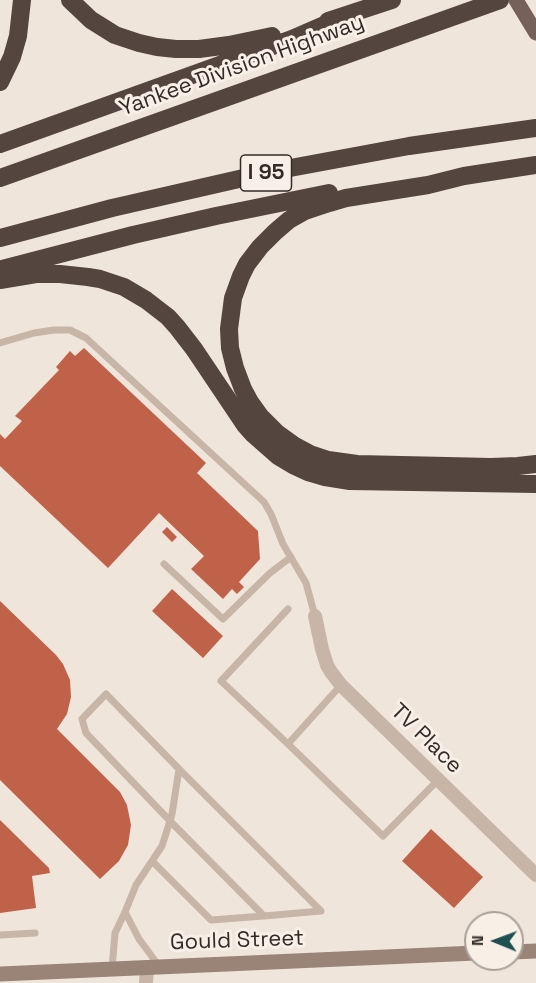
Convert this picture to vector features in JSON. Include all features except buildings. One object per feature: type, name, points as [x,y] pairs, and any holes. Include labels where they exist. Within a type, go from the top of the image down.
[{"type":"highway","points":[[0,82],[12,57],[18,36],[22,0]]},
{"type":"highway","points":[[70,0],[91,20],[115,35],[143,44],[176,49],[195,50],[246,42],[338,19]]},
{"type":"highway","points":[[0,144],[292,39],[338,19],[392,0]]},
{"type":"highway","name":"Yankee Division Highway","points":[[0,178],[500,0]]},
{"type":"highway","name":"I 95","points":[[0,238],[111,208],[274,171],[409,146],[536,128]]},
{"type":"highway","points":[[536,165],[339,200],[305,211],[282,226],[253,256],[236,287],[231,309],[230,329],[230,348],[235,368],[250,402],[268,425],[295,446],[328,460],[357,464],[479,467],[536,464]]},
{"type":"highway","points":[[0,270],[143,232],[284,202],[427,177],[464,176]]},
{"type":"highway","points":[[0,280],[36,274],[77,276],[100,279],[124,287],[141,297],[168,317],[177,327],[253,434],[278,456],[308,472],[350,481],[536,484]]},
{"type":"main road","points":[[516,0],[536,33]]},
{"type":"main road","name":"Gould Street","points":[[0,974],[21,978],[112,969],[464,954]]},
{"type":"street","name":"TV Place","points":[[315,616],[327,664],[341,685],[536,875]]},
{"type":"street","points":[[146,983],[153,967]]},
{"type":"lane","points":[[0,343],[54,330],[70,330],[86,338],[264,502],[283,544],[306,583],[315,616]]},
{"type":"lane","points":[[164,564],[223,619],[270,573],[291,557]]},
{"type":"lane","points":[[288,609],[221,681],[383,836],[438,780]]},
{"type":"lane","points":[[288,744],[341,685]]},
{"type":"lane","points":[[152,861],[211,920],[264,916],[321,911],[106,694],[81,719],[86,733],[264,916]]},
{"type":"lane","points":[[112,969],[115,933],[136,885],[162,846],[170,821],[179,769]]},
{"type":"lane","points":[[125,912],[153,967]]},
{"type":"lane","points":[[0,935],[35,933]]}]
